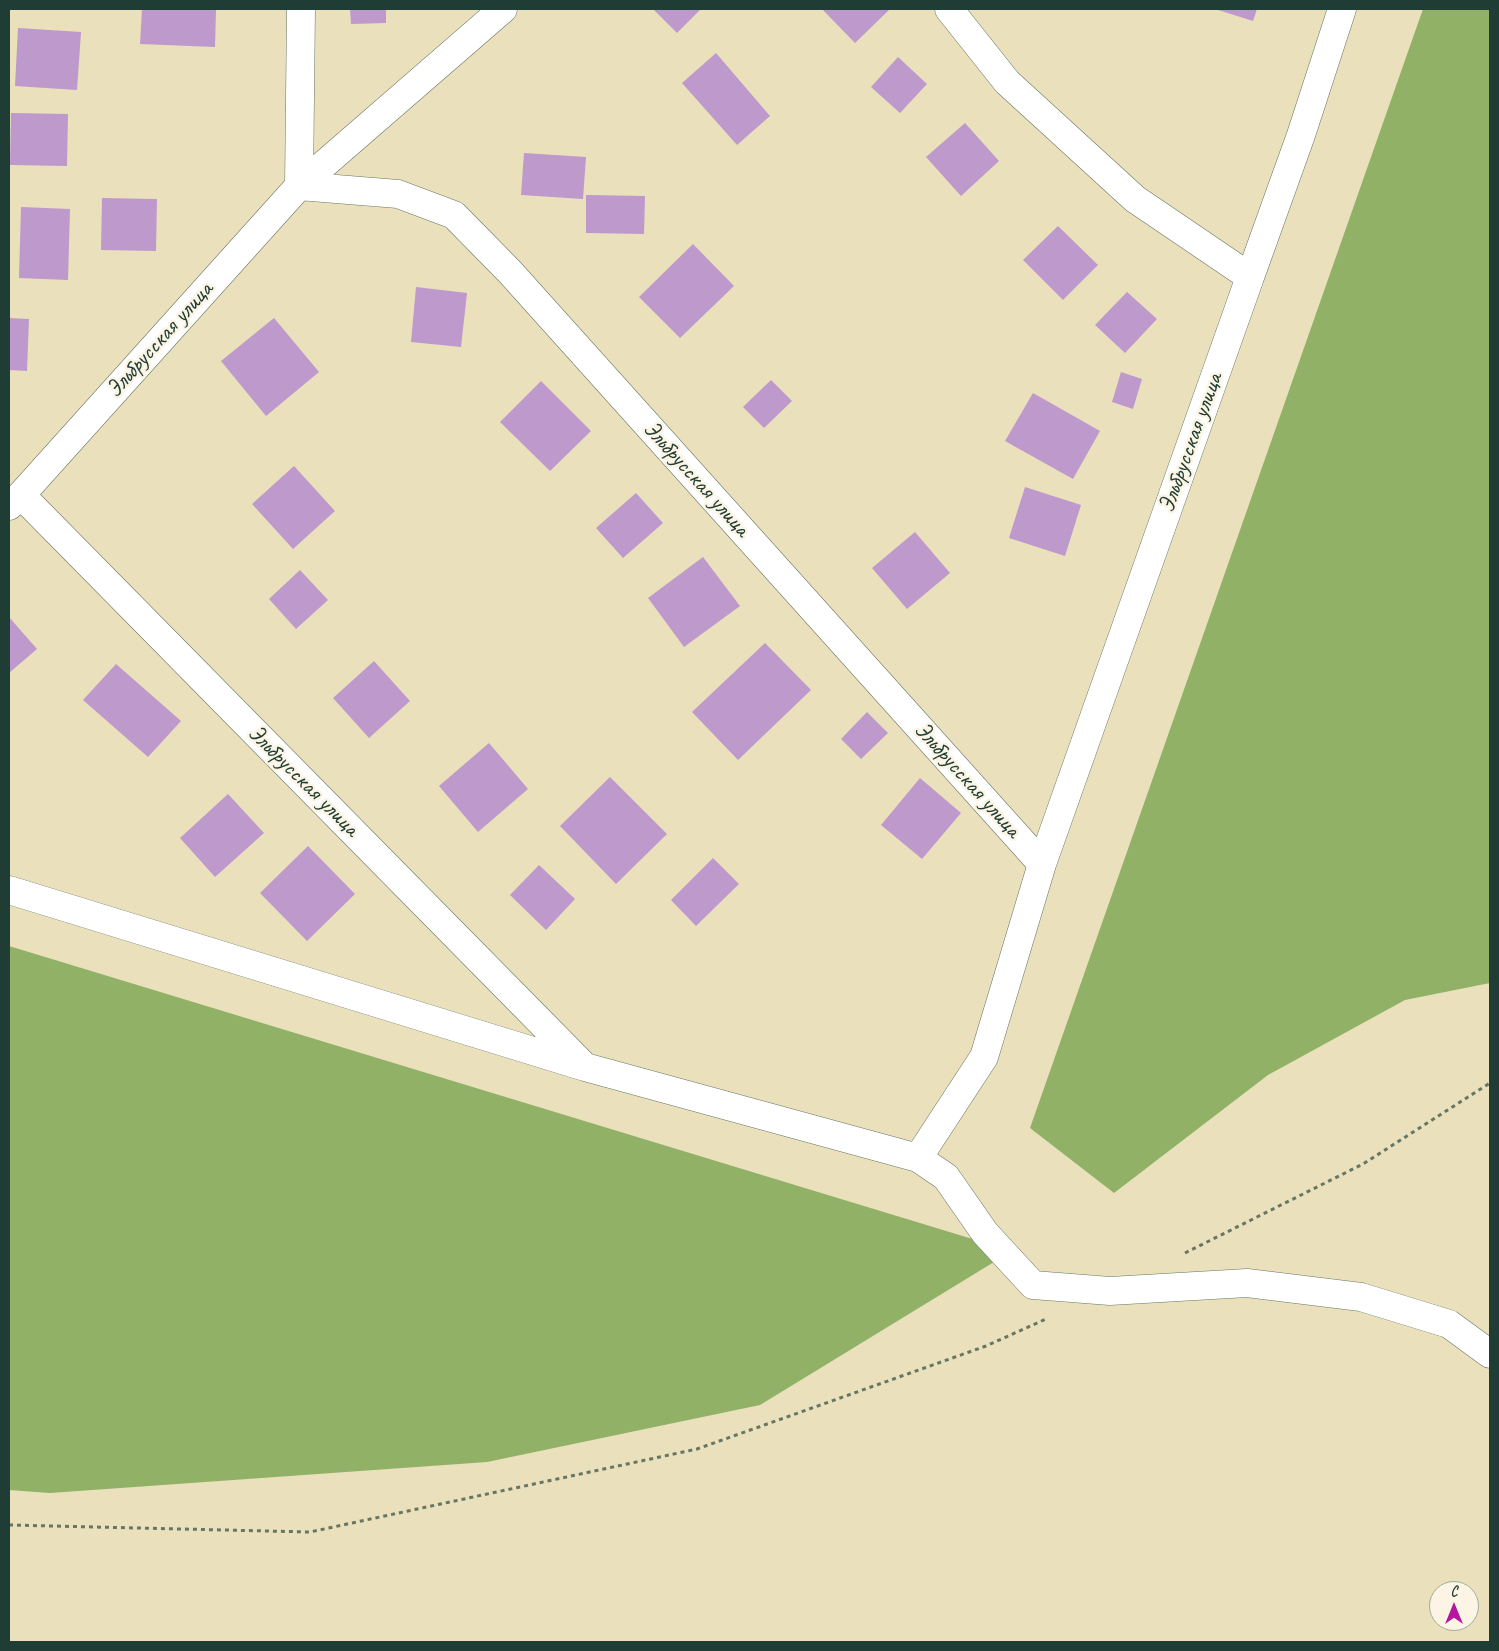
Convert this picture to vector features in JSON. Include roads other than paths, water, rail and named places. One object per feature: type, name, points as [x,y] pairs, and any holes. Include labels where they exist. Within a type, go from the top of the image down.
[{"type":"street","points":[[299,186],[301,9]]},
{"type":"street","name":"Эльбрусская улица","points":[[503,9],[299,186],[15,500],[585,1067]]},
{"type":"street","points":[[949,9],[1007,82],[1135,199],[1250,277]]},
{"type":"street","name":"Эльбрусская улица","points":[[918,1158],[984,1057],[1042,864],[1301,135],[1342,9]]},
{"type":"street","name":"Эльбрусская улица","points":[[299,186],[398,194],[454,214],[523,287],[1042,864]]},
{"type":"street","points":[[9,890],[585,1067],[918,1158],[946,1176],[985,1233],[1034,1284],[1110,1291],[1247,1283],[1361,1297],[1448,1324],[1490,1354]]}]
